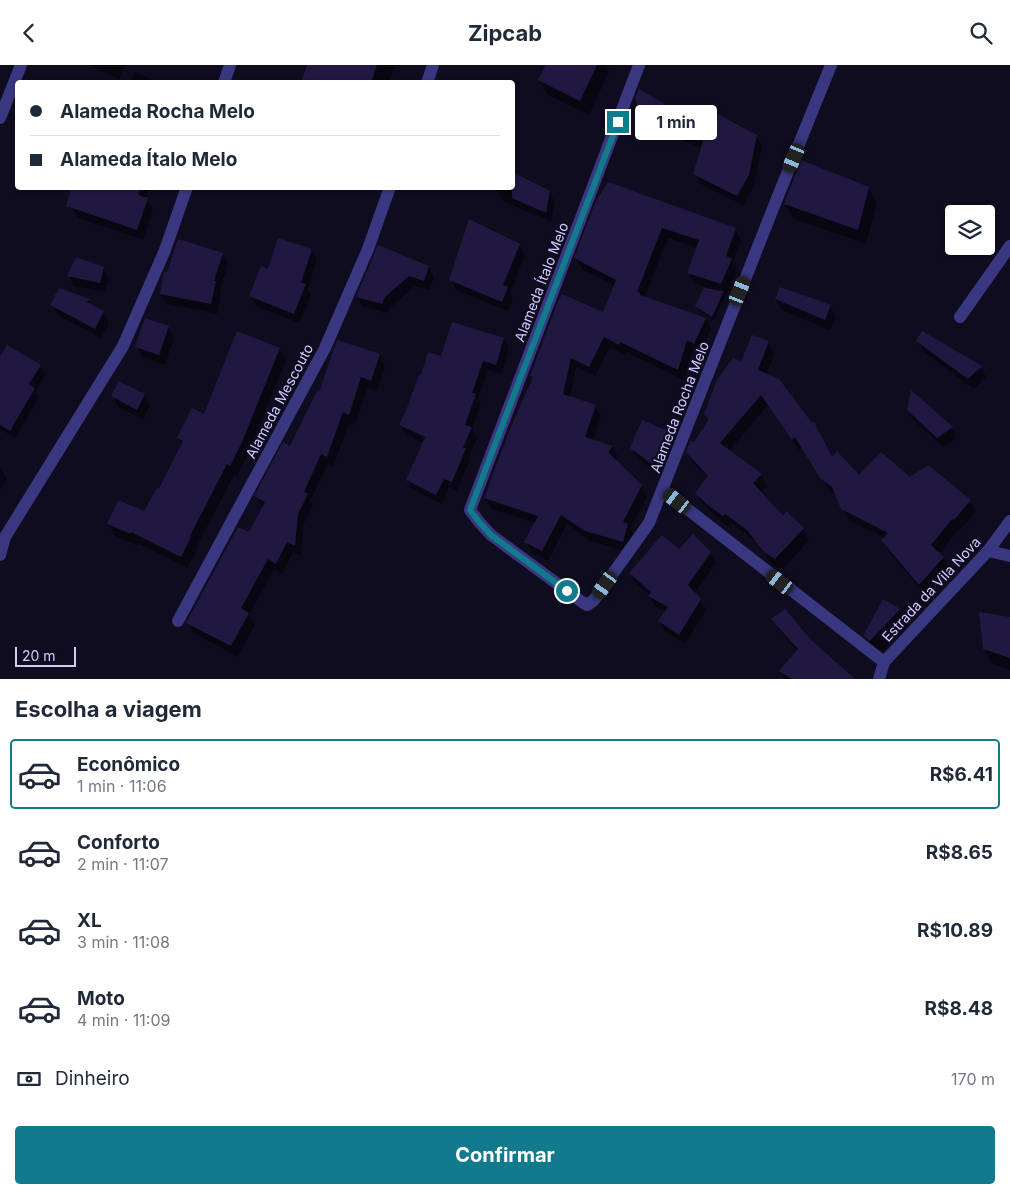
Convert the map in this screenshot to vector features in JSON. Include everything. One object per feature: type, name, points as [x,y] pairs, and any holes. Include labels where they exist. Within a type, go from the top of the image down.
[{"type":"street","points":[[15,80],[21,65]]},
{"type":"street","points":[[225,80],[230,65]]},
{"type":"street","points":[[427,80],[433,65]]},
{"type":"street","name":"Alameda Ítalo Melo","points":[[470,510],[639,65]]},
{"type":"street","name":"Alameda Rocha Melo","points":[[470,510],[491,535],[582,602],[587,605],[594,600],[649,523],[831,65]]},
{"type":"street","points":[[0,118],[15,80]]},
{"type":"street","points":[[0,555],[4,537],[123,345],[165,250],[186,190]]},
{"type":"street","name":"Alameda Mescouto","points":[[178,621],[324,347],[368,249],[389,190]]},
{"type":"street","points":[[960,317],[1010,246]]},
{"type":"street","points":[[663,490],[884,662]]},
{"type":"street","name":"Estrada da Vila Nova","points":[[879,679],[884,662],[988,551],[1010,521]]},
{"type":"street","points":[[988,551],[1010,556]]},
{"type":"building","points":[[307,65],[377,65],[372,80],[302,80]]},
{"type":"building","points":[[546,65],[597,65],[580,101],[538,80]]},
{"type":"building","points":[[639,89],[702,126],[706,108],[757,135],[749,175],[737,196],[693,174],[703,141],[640,116],[635,98]]},
{"type":"building","points":[[801,160],[869,187],[858,230],[784,204]]},
{"type":"building","points":[[515,174],[550,191],[546,213],[512,198],[512,190],[515,190]]},
{"type":"building","points":[[608,182],[736,228],[726,256],[732,259],[721,284],[687,273],[699,240],[662,228],[637,292],[640,295],[706,318],[694,344],[687,340],[678,370],[620,342],[619,345],[604,337],[589,367],[571,358],[563,394],[596,405],[585,437],[613,446],[608,452],[642,485],[623,522],[628,523],[623,542],[585,531],[561,515],[542,551],[524,542],[538,516],[484,498],[508,434],[533,377],[530,376],[562,294],[603,312],[616,280],[574,258],[595,203]]},
{"type":"building","points":[[71,190],[140,190],[138,195],[148,198],[137,230],[66,206]]},
{"type":"building","points":[[469,219],[520,244],[503,285],[508,287],[502,302],[449,280]]},
{"type":"building","points":[[278,238],[312,249],[301,283],[306,284],[294,314],[249,296],[261,266],[268,269]]},
{"type":"building","points":[[178,239],[223,253],[214,281],[216,281],[211,304],[160,294],[164,272],[167,272]]},
{"type":"building","points":[[378,245],[429,266],[424,281],[409,276],[385,297],[382,304],[356,297]]},
{"type":"building","points":[[76,257],[104,267],[100,283],[67,276]]},
{"type":"building","points":[[780,287],[831,305],[825,320],[775,299]]},
{"type":"building","points":[[59,288],[89,299],[87,302],[104,311],[95,329],[50,305]]},
{"type":"building","points":[[704,288],[724,291],[712,317],[695,306]]},
{"type":"building","points":[[145,318],[169,326],[159,355],[135,347]]},
{"type":"building","points":[[452,322],[504,338],[496,365],[483,361],[472,393],[476,394],[465,425],[472,427],[463,448],[466,448],[452,482],[444,479],[436,495],[406,480],[425,437],[399,425],[419,375],[421,375],[428,352],[441,356]]},
{"type":"building","points":[[237,331],[280,348],[242,442],[230,466],[227,464],[181,557],[131,532],[131,534],[107,524],[118,500],[144,511],[157,488],[159,489],[183,441],[177,438],[192,408],[204,414]]},
{"type":"building","points":[[922,331],[982,366],[968,379],[916,341]]},
{"type":"building","points":[[752,335],[769,341],[758,370],[779,379],[812,423],[814,422],[832,457],[837,451],[859,475],[881,452],[910,477],[928,465],[971,500],[954,520],[952,519],[931,545],[944,557],[919,585],[881,540],[888,533],[841,509],[832,487],[820,478],[795,437],[792,440],[761,395],[720,443],[762,474],[753,483],[783,516],[786,511],[804,528],[775,559],[764,552],[747,530],[725,514],[723,516],[695,493],[708,476],[686,452],[690,441],[694,442],[709,419],[704,414],[717,380],[733,358],[741,361]]},
{"type":"building","points":[[337,340],[380,354],[371,381],[361,377],[349,415],[343,412],[327,457],[321,454],[304,492],[308,494],[298,514],[295,546],[287,542],[276,564],[268,559],[241,608],[249,613],[231,646],[186,623],[238,527],[249,532],[265,502],[254,496],[283,442],[290,446],[317,391],[319,392]]},
{"type":"building","points":[[7,345],[41,365],[29,384],[35,388],[10,431],[0,425],[0,357]]},
{"type":"building","points":[[119,381],[145,394],[137,410],[111,396]]},
{"type":"building","points":[[911,390],[953,427],[937,438],[907,410]]},
{"type":"building","points":[[642,420],[675,434],[666,459],[656,455],[653,465],[630,448]]},
{"type":"building","points":[[693,534],[711,552],[688,585],[701,599],[679,635],[658,621],[668,607],[648,596],[651,592],[629,573],[662,535],[679,549]]},
{"type":"building","points":[[883,599],[900,609],[870,641],[863,636]]},
{"type":"building","points":[[785,609],[810,639],[855,679],[792,679],[779,671],[798,649],[771,619]]},
{"type":"building","points":[[979,612],[1010,617],[1010,658],[983,649]]},
{"type":"route","points":[[567,591],[491,535],[470,510],[618,122]]}]
